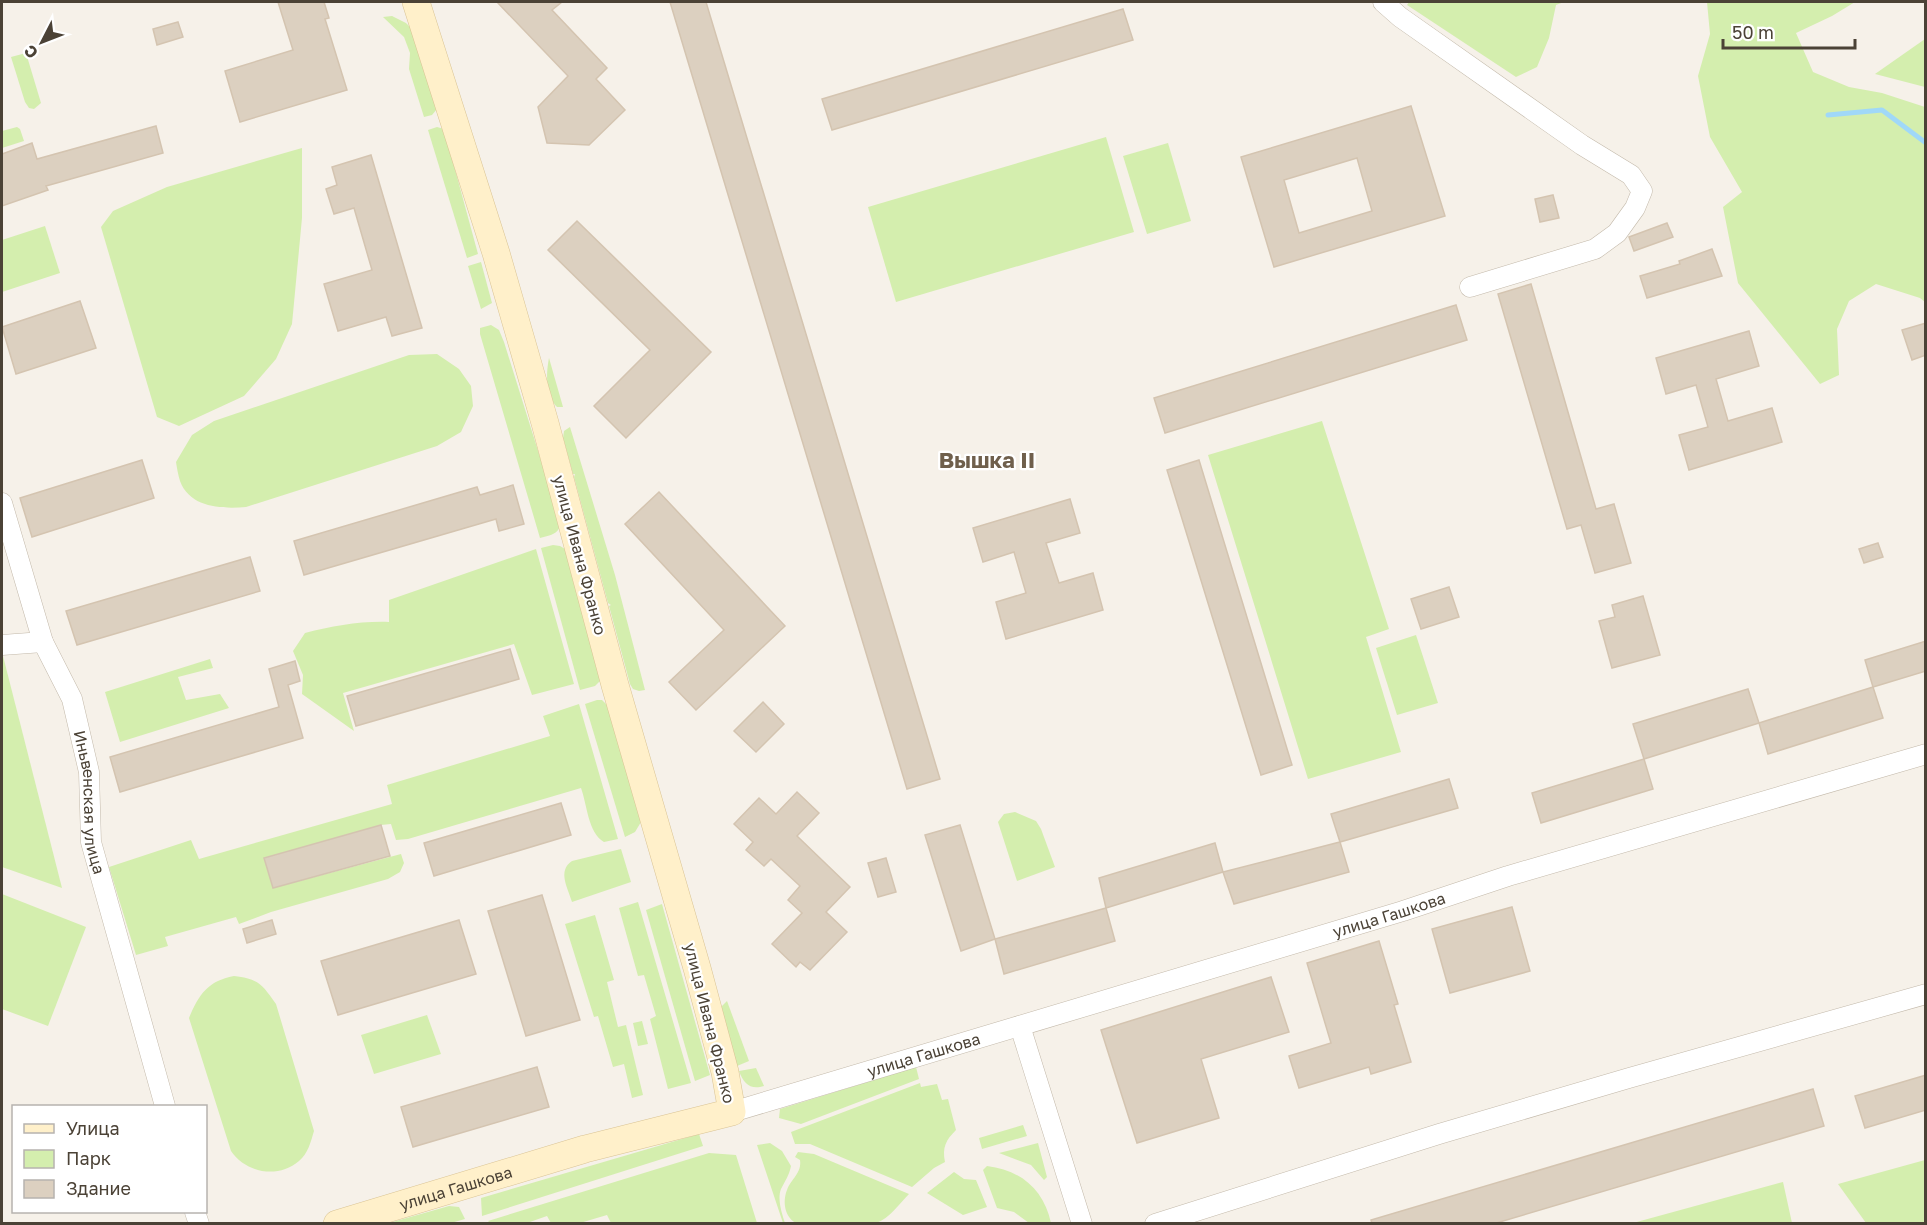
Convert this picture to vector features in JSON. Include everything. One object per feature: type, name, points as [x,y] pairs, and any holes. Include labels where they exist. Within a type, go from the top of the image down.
[{"type":"street","name":"улица Ивана Франко","points":[[416,2],[496,253],[545,423],[615,685],[697,968],[725,1072],[732,1112]]},
{"type":"street","points":[[1383,2],[1400,17],[1582,145],[1631,175],[1642,190],[1635,208],[1617,233],[1595,249],[1470,287]]},
{"type":"street","name":"Иньвенская улица","points":[[2,503],[43,642],[72,699],[89,772],[91,842],[164,1105]]},
{"type":"street","points":[[2,645],[43,642]]},
{"type":"street","name":"улица Гашкова","points":[[337,1224],[585,1149],[732,1112],[1403,911],[1508,876],[1926,754]]},
{"type":"street","points":[[1155,1224],[1439,1134],[1926,994]]},
{"type":"street","points":[[1020,1026],[1082,1224]]},
{"type":"green space","points":[[1409,2],[1564,2],[1556,5],[1549,38],[1537,67],[1516,77],[1407,5]]},
{"type":"green space","points":[[1707,2],[1855,2],[1796,33],[1813,72],[1849,87],[1882,93],[1925,107],[1925,302],[1920,298],[1876,284],[1849,301],[1837,329],[1839,375],[1820,384],[1738,283],[1723,207],[1742,192],[1710,137],[1698,76],[1710,34]]},
{"type":"green space","points":[[392,16],[411,28],[437,109],[432,115],[424,117],[409,69],[410,53],[404,37],[383,17]]},
{"type":"green space","points":[[1925,39],[1925,87],[1875,74]]},
{"type":"green space","points":[[26,53],[41,103],[34,109],[29,108],[25,102],[11,57]]},
{"type":"green space","points":[[17,127],[24,141],[2,148],[2,131]]},
{"type":"green space","points":[[437,127],[444,129],[478,254],[467,258],[428,130]]},
{"type":"green space","points":[[1106,137],[1134,232],[896,302],[868,207]]},
{"type":"green space","points":[[1168,143],[1191,221],[1147,234],[1123,156]]},
{"type":"green space","points":[[302,148],[302,218],[292,324],[276,359],[244,396],[179,426],[157,417],[101,227],[113,211],[167,187]]},
{"type":"green space","points":[[45,226],[60,273],[2,292],[2,240]]},
{"type":"green space","points":[[481,262],[492,303],[481,309],[468,266]]},
{"type":"green space","points":[[491,325],[499,330],[504,342],[560,521],[557,531],[540,538],[480,334],[480,328]]},
{"type":"green space","points":[[437,354],[459,369],[471,386],[473,406],[461,432],[437,446],[246,507],[217,507],[199,502],[191,497],[180,481],[176,462],[192,435],[214,421],[409,355]]},
{"type":"green space","points":[[549,358],[563,407],[557,407],[548,390]]},
{"type":"green space","points":[[1322,421],[1389,629],[1366,637],[1401,752],[1308,779],[1208,455]]},
{"type":"green space","points":[[570,427],[615,575],[645,690],[633,689],[630,684],[609,606],[611,605],[608,603],[575,474],[573,474],[563,438],[564,431]]},
{"type":"green space","points":[[553,545],[565,549],[600,677],[600,681],[595,686],[580,690],[541,548]]},
{"type":"green space","points":[[536,549],[574,684],[532,695],[514,644],[343,693],[354,731],[302,694],[303,675],[293,651],[305,633],[347,624],[389,622],[389,600]]},
{"type":"green space","points":[[1416,635],[1438,703],[1397,715],[1376,648]]},
{"type":"green space","points":[[2,652],[62,888],[2,867]]},
{"type":"green space","points":[[210,659],[213,668],[178,677],[186,700],[220,694],[229,708],[120,742],[105,692]]},
{"type":"green space","points":[[602,700],[608,706],[641,822],[635,832],[625,837],[585,704]]},
{"type":"green space","points":[[579,704],[618,839],[604,842],[594,832],[581,788],[408,839],[396,840],[391,824],[381,825],[264,858],[273,888],[401,854],[404,863],[400,872],[388,879],[271,912],[239,924],[236,917],[165,937],[168,946],[136,955],[109,867],[191,840],[199,859],[392,804],[387,785],[550,736],[543,716]]},
{"type":"green space","points":[[1015,812],[1036,821],[1055,867],[1017,881],[998,822],[1004,814]]},
{"type":"green space","points":[[621,849],[631,882],[572,902],[564,875],[568,865],[572,861]]},
{"type":"green space","points":[[2,894],[86,927],[48,1026],[2,1009]]},
{"type":"green space","points":[[638,902],[691,1083],[668,1089],[650,1019],[656,1016],[644,975],[638,976],[619,908]]},
{"type":"green space","points":[[662,904],[710,1075],[695,1081],[646,910]]},
{"type":"green space","points":[[595,915],[614,980],[607,982],[618,1027],[626,1025],[643,1095],[632,1098],[624,1064],[613,1067],[598,1016],[594,1017],[565,924]]},
{"type":"green space","points":[[234,976],[255,981],[276,1004],[314,1131],[305,1155],[291,1167],[282,1170],[272,1172],[254,1169],[237,1158],[231,1151],[189,1018],[201,995],[211,985]]},
{"type":"green space","points":[[727,1001],[749,1061],[737,1066],[721,1007]]},
{"type":"green space","points":[[427,1015],[441,1054],[374,1074],[361,1035]]},
{"type":"green space","points":[[642,1021],[648,1044],[638,1046],[633,1023]]},
{"type":"green space","points":[[916,1067],[919,1079],[801,1124],[779,1118],[780,1109]]},
{"type":"green space","points":[[756,1068],[764,1086],[748,1085],[739,1071]]},
{"type":"green space","points":[[920,1083],[921,1087],[937,1084],[942,1100],[948,1099],[956,1130],[946,1144],[945,1162],[934,1168],[912,1187],[810,1144],[795,1144],[791,1132]]},
{"type":"green space","points":[[1023,1125],[1027,1136],[982,1149],[979,1138]]},
{"type":"green space","points":[[699,1134],[703,1146],[482,1216],[481,1198]]},
{"type":"green space","points":[[770,1143],[782,1151],[791,1166],[780,1193],[780,1206],[785,1223],[783,1223],[757,1145]]},
{"type":"green space","points":[[1038,1143],[1047,1177],[1044,1180],[1031,1165],[999,1153]]},
{"type":"green space","points":[[798,1152],[814,1154],[909,1194],[890,1215],[876,1223],[798,1224],[787,1214],[785,1200],[789,1186],[799,1169],[800,1160],[795,1157]]},
{"type":"green space","points":[[709,1153],[736,1155],[757,1223],[611,1223],[607,1215],[580,1223],[551,1223],[547,1216],[527,1223],[490,1223],[488,1221]]},
{"type":"green space","points":[[1925,1160],[1925,1223],[1866,1223],[1838,1184]]},
{"type":"green space","points":[[987,1166],[1010,1172],[1029,1184],[1043,1201],[1051,1223],[1029,1223],[1014,1212],[997,1208],[983,1170]]},
{"type":"green space","points":[[954,1172],[964,1179],[976,1180],[987,1207],[963,1215],[927,1193]]},
{"type":"green space","points":[[1783,1182],[1792,1223],[1633,1223]]},
{"type":"green space","points":[[449,1206],[459,1207],[465,1219],[451,1223],[389,1223]]},
{"type":"building","points":[[278,2],[324,2],[329,18],[325,19],[347,90],[240,122],[225,71],[293,50]]},
{"type":"building","points":[[497,2],[562,2],[552,10],[607,68],[596,79],[625,110],[589,145],[547,143],[538,107],[568,76]]},
{"type":"building","points":[[670,2],[706,2],[940,779],[907,789]]},
{"type":"building","points":[[1123,9],[1133,40],[832,130],[822,99]]},
{"type":"building","points":[[178,22],[183,37],[157,45],[153,29]]},
{"type":"building","points":[[1411,106],[1445,216],[1274,267],[1241,157]],"holes":[[[1357,158],[1372,211],[1299,233],[1284,180]]]},
{"type":"building","points":[[156,126],[163,153],[46,186],[48,190],[2,206],[2,154],[32,143],[37,159]]},
{"type":"building","points":[[371,155],[422,328],[392,336],[386,317],[338,331],[324,284],[372,270],[354,208],[334,214],[326,189],[337,185],[332,167]]},
{"type":"building","points":[[1553,195],[1559,218],[1540,222],[1535,199]]},
{"type":"building","points":[[577,221],[711,352],[626,438],[594,406],[650,350],[548,250]]},
{"type":"building","points":[[1667,223],[1673,237],[1634,251],[1629,237]]},
{"type":"building","points":[[1712,249],[1722,276],[1647,298],[1640,276],[1680,264],[1679,261]]},
{"type":"building","points":[[1531,284],[1596,509],[1614,504],[1631,563],[1595,573],[1581,525],[1567,529],[1498,294]]},
{"type":"building","points":[[80,301],[96,348],[16,374],[2,327]]},
{"type":"building","points":[[1456,305],[1467,340],[1165,433],[1154,398]]},
{"type":"building","points":[[1926,323],[1926,355],[1912,360],[1902,330]]},
{"type":"building","points":[[1749,331],[1759,366],[1716,379],[1728,421],[1772,408],[1782,442],[1689,470],[1679,435],[1708,427],[1696,385],[1666,394],[1656,358]]},
{"type":"building","points":[[142,460],[154,498],[32,537],[20,498]]},
{"type":"building","points":[[1199,460],[1292,765],[1261,775],[1167,470]]},
{"type":"building","points":[[513,485],[524,524],[499,531],[496,519],[304,575],[294,541],[477,487],[480,495]]},
{"type":"building","points":[[659,492],[785,626],[696,710],[669,682],[724,630],[625,524]]},
{"type":"building","points":[[1070,499],[1080,533],[1046,543],[1059,583],[1093,573],[1103,610],[1006,639],[996,602],[1026,593],[1014,552],[983,562],[973,528]]},
{"type":"building","points":[[1878,543],[1883,557],[1864,563],[1859,549]]},
{"type":"building","points":[[250,557],[260,591],[77,645],[66,611]]},
{"type":"building","points":[[1449,587],[1459,617],[1421,629],[1411,599]]},
{"type":"building","points":[[1643,596],[1660,655],[1612,668],[1599,621],[1615,617],[1612,605]]},
{"type":"building","points":[[1926,641],[1926,671],[1873,687],[1865,660]]},
{"type":"building","points":[[510,649],[519,679],[356,726],[347,696]]},
{"type":"building","points":[[295,661],[300,681],[288,685],[303,738],[120,792],[110,757],[279,707],[269,669]]},
{"type":"building","points":[[1873,687],[1883,718],[1768,754],[1759,723]]},
{"type":"building","points":[[1748,689],[1759,723],[1644,759],[1633,724]]},
{"type":"building","points":[[763,702],[784,724],[756,752],[734,731]]},
{"type":"building","points":[[1644,759],[1653,789],[1541,823],[1532,793]]},
{"type":"building","points":[[1449,779],[1458,808],[1340,842],[1331,814]]},
{"type":"building","points":[[797,792],[819,813],[797,836],[850,887],[826,912],[847,932],[810,970],[800,962],[796,967],[772,944],[802,913],[788,900],[800,886],[771,859],[764,866],[746,850],[753,842],[734,824],[759,798],[776,814]]},
{"type":"building","points":[[561,803],[571,835],[434,876],[424,843]]},
{"type":"building","points":[[381,825],[390,856],[273,888],[264,858]]},
{"type":"building","points":[[960,825],[995,939],[961,951],[925,835]]},
{"type":"building","points":[[1340,842],[1349,872],[1234,904],[1223,872]]},
{"type":"building","points":[[1215,843],[1223,872],[1106,908],[1099,878]]},
{"type":"building","points":[[886,858],[896,892],[878,897],[868,863]]},
{"type":"building","points":[[542,895],[580,1020],[526,1036],[488,911]]},
{"type":"building","points":[[1512,907],[1530,971],[1450,993],[1432,929]]},
{"type":"building","points":[[1106,908],[1115,941],[1004,974],[995,939]]},
{"type":"building","points":[[272,920],[276,934],[247,943],[243,929]]},
{"type":"building","points":[[459,920],[476,974],[338,1015],[321,961]]},
{"type":"building","points":[[1379,941],[1398,1004],[1394,1005],[1411,1062],[1371,1074],[1369,1067],[1299,1088],[1289,1056],[1331,1043],[1307,963]]},
{"type":"building","points":[[1271,977],[1289,1032],[1201,1059],[1219,1118],[1137,1143],[1101,1030]]},
{"type":"building","points":[[537,1067],[549,1107],[413,1147],[401,1107]]},
{"type":"building","points":[[1926,1075],[1926,1110],[1865,1128],[1855,1096]]},
{"type":"building","points":[[1813,1089],[1824,1126],[1493,1224],[1372,1224],[1371,1220]]},
{"type":"waterway","points":[[1828,115],[1882,110],[1926,143]]},
{"type":"district","name":"Вышка II","points":[[987,460]]}]
